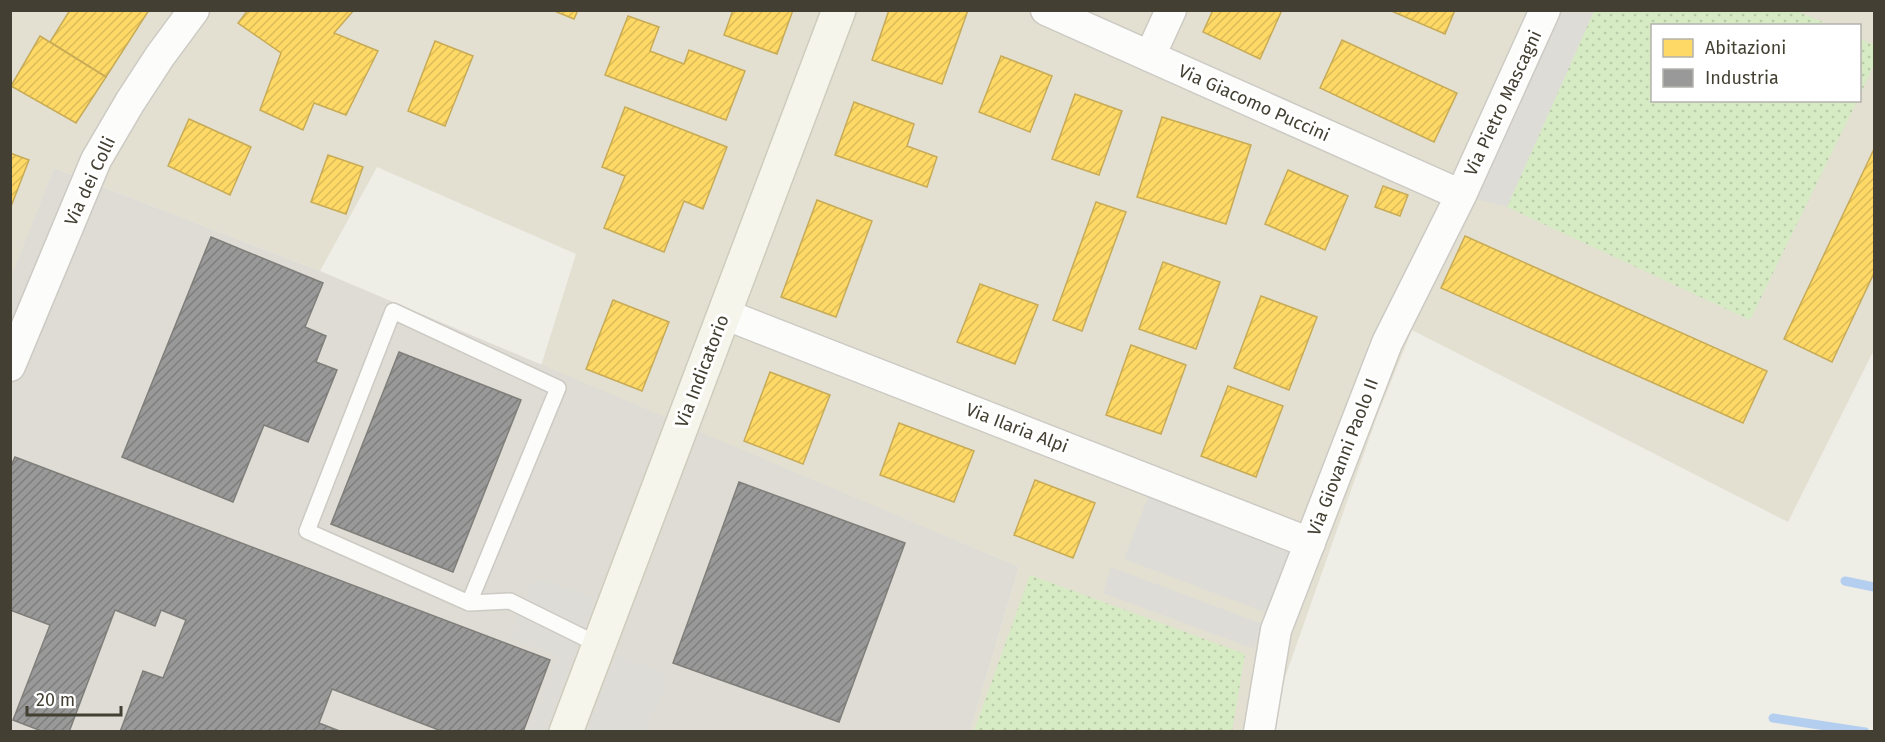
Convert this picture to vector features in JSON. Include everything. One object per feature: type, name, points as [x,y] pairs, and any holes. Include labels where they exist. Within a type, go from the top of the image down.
[{"type":"street","name":"Via dei Colli","points":[[10,366],[96,160],[160,56],[194,10]]},
{"type":"street","name":"Via Indicatorio","points":[[566,732],[839,10]]},
{"type":"street","name":"Via Giacomo Puccini","points":[[1046,10],[1461,195]]},
{"type":"street","points":[[1150,56],[1171,10]]},
{"type":"street","name":"Via Pietro Mascagni","points":[[1461,195],[1545,10]]},
{"type":"street","name":"Via Giovanni Paolo II","points":[[1259,732],[1275,630],[1392,331],[1461,195]]},
{"type":"street","name":"Via Ilaria Alpi","points":[[724,314],[1310,543]]},
{"type":"lane","points":[[469,603],[558,388],[393,311],[307,531],[469,603],[510,601],[599,645]]},
{"type":"shaded area","points":[[11,11],[1874,11],[1874,350],[1788,522],[1412,330],[1379,411],[1266,731],[970,731],[1019,567],[541,366],[576,254],[377,167],[320,271],[54,168],[11,280]]},
{"type":"shaded area","points":[[1545,11],[1594,11],[1507,207],[1461,195]]},
{"type":"shaded area","points":[[54,168],[320,271],[1019,567],[970,731],[11,731],[10,280]]},
{"type":"shaded area","points":[[1154,482],[1310,543],[1280,618],[1124,559]]},
{"type":"shaded area","points":[[1111,567],[1265,625],[1254,649],[1103,593]]},
{"type":"shaded area","points":[[532,576],[603,600],[554,731],[527,731],[557,656],[510,638]]},
{"type":"shaded area","points":[[616,654],[670,675],[647,731],[584,732]]},
{"type":"green space","points":[[1594,11],[1796,11],[1828,24],[1651,24],[1651,102],[1857,102],[1750,320],[1507,207]]},
{"type":"green space","points":[[1861,39],[1874,45],[1874,64],[1861,93]]},
{"type":"green space","points":[[1030,575],[1245,654],[1232,731],[974,731]]},
{"type":"building: Abitazioni","points":[[70,10],[149,10],[106,77],[50,42]]},
{"type":"building: Abitazioni","points":[[248,10],[354,10],[334,33],[378,51],[346,115],[314,103],[303,130],[260,110],[281,53],[238,23]]},
{"type":"building: Abitazioni","points":[[552,10],[578,10],[574,19]]},
{"type":"building: Abitazioni","points":[[733,10],[793,10],[777,54],[724,35]]},
{"type":"building: Abitazioni","points":[[889,10],[968,10],[942,84],[872,60]]},
{"type":"building: Abitazioni","points":[[1213,10],[1282,10],[1260,59],[1203,32]]},
{"type":"building: Abitazioni","points":[[1389,10],[1455,10],[1445,34]]},
{"type":"building: Abitazioni","points":[[628,16],[659,27],[650,51],[684,64],[689,50],[745,71],[726,120],[605,75]]},
{"type":"building: Abitazioni","points":[[40,36],[106,77],[76,123],[11,86]]},
{"type":"building: Abitazioni","points":[[1342,40],[1457,93],[1434,142],[1320,88]]},
{"type":"building: Abitazioni","points":[[435,41],[473,56],[445,126],[408,111]]},
{"type":"building: Abitazioni","points":[[1001,56],[1052,76],[1030,132],[979,112]]},
{"type":"building: Abitazioni","points":[[1075,94],[1122,111],[1099,175],[1052,159]]},
{"type":"building: Abitazioni","points":[[854,102],[914,124],[907,146],[937,157],[927,187],[835,155]]},
{"type":"building: Abitazioni","points":[[625,107],[727,147],[703,209],[684,201],[664,252],[604,228],[625,176],[602,167]]},
{"type":"building: Abitazioni","points":[[1162,117],[1251,145],[1226,224],[1137,197]]},
{"type":"building: Abitazioni","points":[[189,119],[251,147],[230,195],[168,166]]},
{"type":"building: Abitazioni","points":[[1874,149],[1874,273],[1832,362],[1784,339]]},
{"type":"building: Abitazioni","points":[[10,153],[29,160],[10,209]]},
{"type":"building: Abitazioni","points":[[328,155],[363,167],[346,214],[311,202]]},
{"type":"building: Abitazioni","points":[[1288,170],[1348,196],[1325,250],[1265,224]]},
{"type":"building: Abitazioni","points":[[1383,186],[1408,195],[1400,216],[1375,207]]},
{"type":"building: Abitazioni","points":[[817,200],[872,221],[836,317],[781,297]]},
{"type":"building: Abitazioni","points":[[1096,202],[1126,212],[1082,331],[1053,320]]},
{"type":"building: Abitazioni","points":[[1465,236],[1767,371],[1743,423],[1441,288]]},
{"type":"building: Abitazioni","points":[[1163,262],[1220,282],[1196,349],[1139,329]]},
{"type":"building: Abitazioni","points":[[980,284],[1038,305],[1015,364],[957,342]]},
{"type":"building: Abitazioni","points":[[1261,296],[1317,317],[1289,390],[1234,368]]},
{"type":"building: Abitazioni","points":[[613,300],[669,322],[642,391],[586,369]]},
{"type":"building: Abitazioni","points":[[1131,345],[1186,365],[1161,434],[1106,415]]},
{"type":"building: Abitazioni","points":[[770,372],[830,395],[803,464],[744,441]]},
{"type":"building: Abitazioni","points":[[1228,386],[1283,406],[1256,477],[1201,456]]},
{"type":"building: Abitazioni","points":[[899,423],[974,451],[954,502],[880,475]]},
{"type":"building: Abitazioni","points":[[1035,480],[1095,503],[1073,558],[1014,535]]},
{"type":"building: Industria","points":[[211,237],[323,283],[305,327],[326,336],[316,362],[337,370],[308,442],[264,425],[233,502],[122,457]]},
{"type":"building: Industria","points":[[399,352],[521,400],[453,572],[331,524]]},
{"type":"building: Industria","points":[[15,457],[550,660],[523,732],[444,732],[332,689],[319,723],[342,732],[120,732],[143,671],[163,678],[186,620],[161,610],[155,626],[115,610],[69,732],[44,732],[13,720],[50,625],[10,610],[10,468]]},
{"type":"building: Industria","points":[[739,482],[905,543],[839,722],[673,663]]},
{"type":"waterway","points":[[1845,581],[1874,587]]},
{"type":"waterway","points":[[1773,718],[1865,732]]}]
